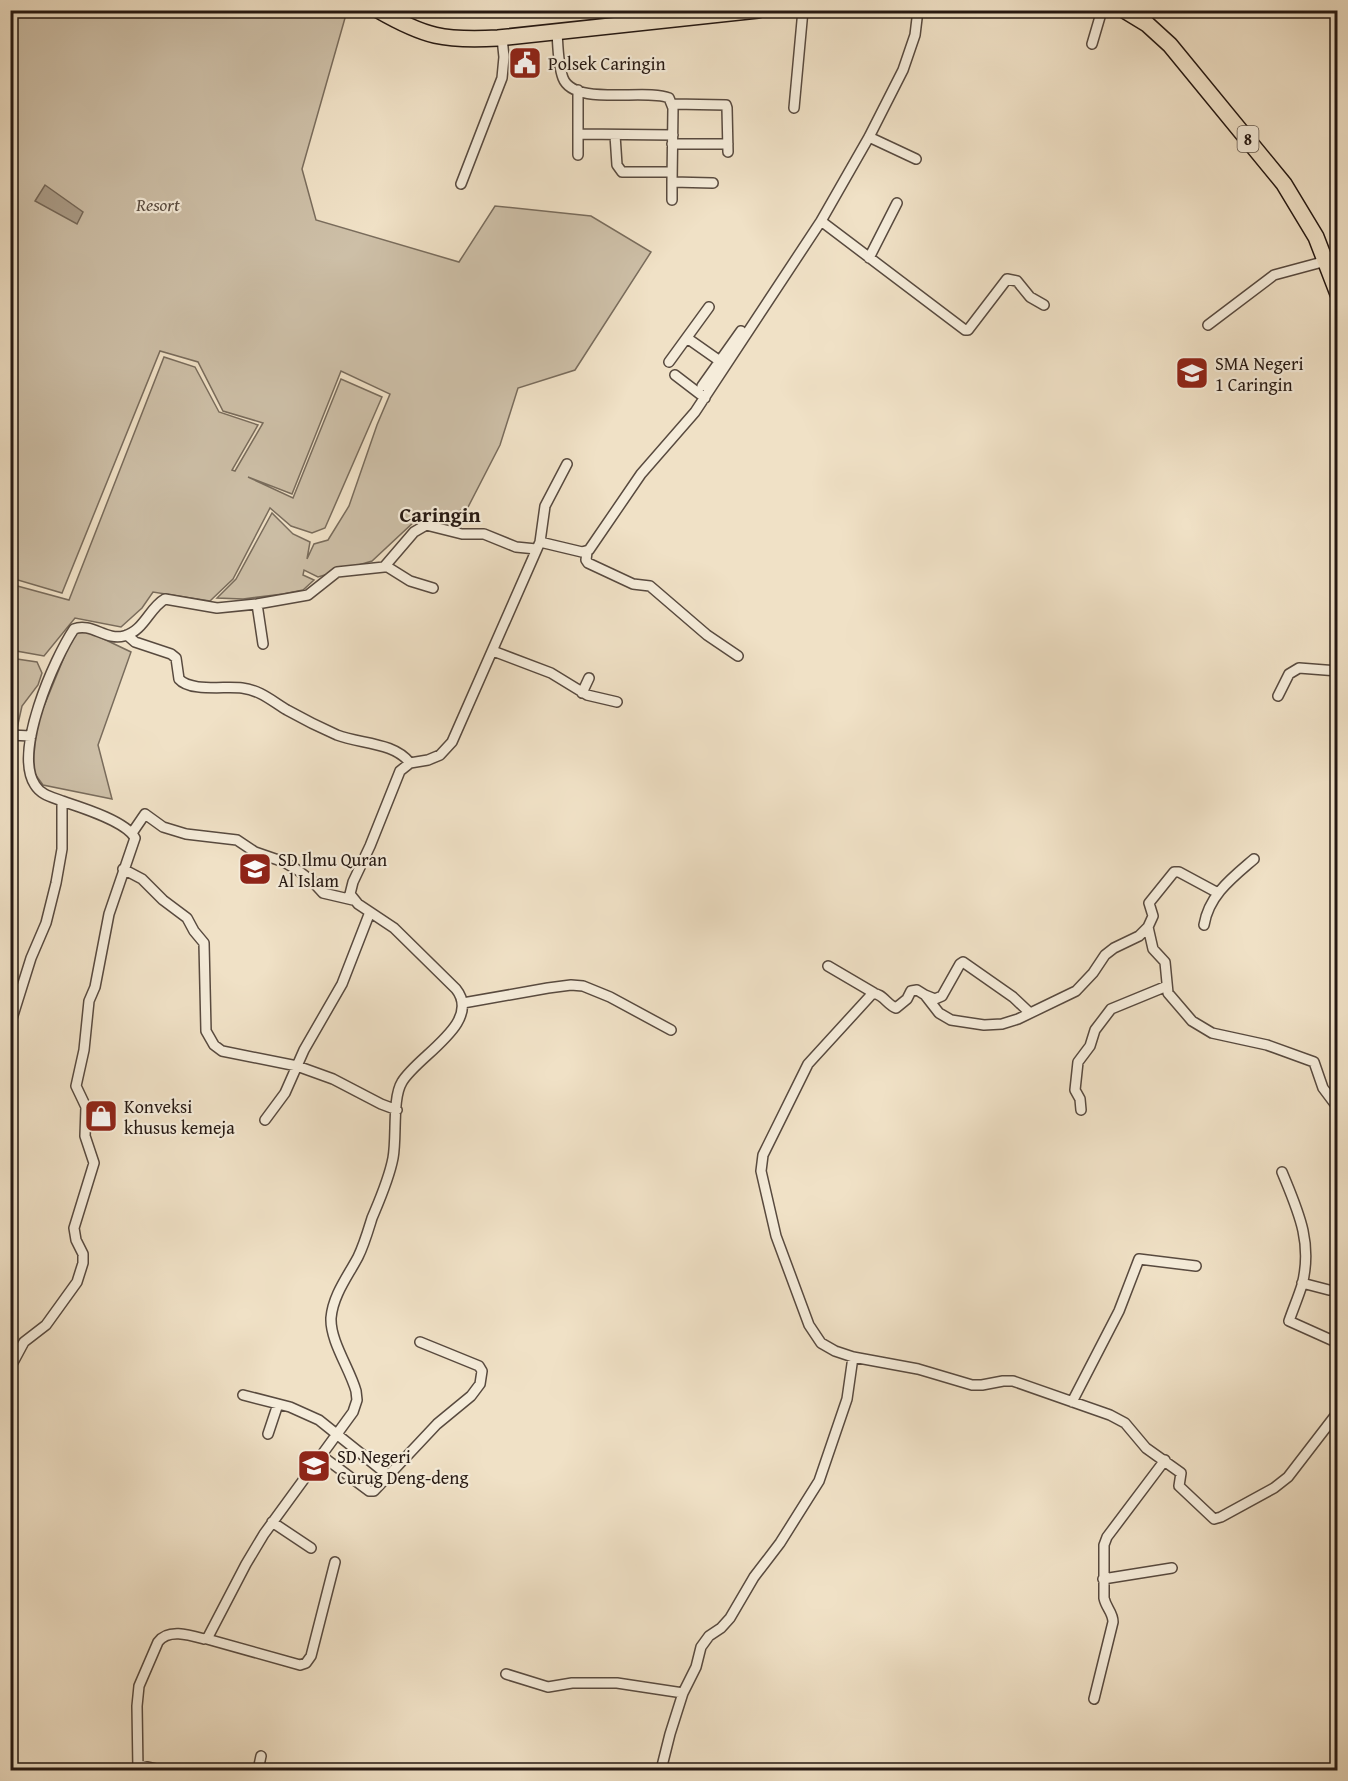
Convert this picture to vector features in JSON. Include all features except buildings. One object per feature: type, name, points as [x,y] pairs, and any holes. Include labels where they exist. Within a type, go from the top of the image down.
[{"type":"highway","points":[[378,10],[400,23],[434,36],[457,40],[502,38],[685,15],[758,10]]},
{"type":"highway","name":"8","points":[[1124,10],[1147,24],[1170,45],[1264,159],[1299,206],[1316,237],[1338,294]]},
{"type":"street","points":[[795,108],[803,10]]},
{"type":"street","points":[[702,386],[723,363],[821,221],[869,137],[905,63],[918,26],[918,10]]},
{"type":"street","points":[[1092,44],[1102,10]]},
{"type":"street","points":[[557,32],[563,77],[570,87],[608,96],[663,95],[669,98],[673,104],[672,200]]},
{"type":"street","points":[[461,184],[502,78],[504,57],[502,38]]},
{"type":"street","points":[[578,90],[578,155]]},
{"type":"street","points":[[578,134],[672,140],[728,148],[726,105],[673,104]]},
{"type":"street","points":[[615,135],[616,165],[622,172],[672,172]]},
{"type":"street","points":[[869,137],[916,159]]},
{"type":"street","points":[[672,182],[713,183]]},
{"type":"street","points":[[869,258],[897,203]]},
{"type":"street","points":[[821,221],[966,331],[1007,279],[1017,281],[1030,297],[1044,304]]},
{"type":"street","points":[[1208,325],[1274,275],[1326,261]]},
{"type":"street","points":[[669,362],[709,307]]},
{"type":"street","points":[[738,656],[707,635],[650,586],[633,584],[586,560],[587,552],[641,474],[682,429],[705,398],[741,331]]},
{"type":"street","points":[[687,338],[723,363]]},
{"type":"street","points":[[675,375],[705,398]]},
{"type":"street","points":[[353,900],[350,894],[353,882],[400,771],[410,763],[433,759],[448,748],[538,546],[545,506],[567,464]]},
{"type":"street","points":[[10,1368],[24,1342],[46,1325],[77,1282],[83,1263],[83,1254],[74,1228],[94,1163],[86,1139],[86,1107],[76,1086],[84,1050],[89,1002],[95,987],[106,923],[135,838],[115,823],[39,791],[31,779],[28,760],[38,707],[74,629],[84,627],[116,637],[127,635],[145,621],[165,599],[217,608],[308,595],[337,572],[378,569],[386,566],[414,532],[426,525],[462,534],[484,534],[516,547],[538,546],[587,552]]},
{"type":"street","points":[[386,566],[410,581],[433,588]]},
{"type":"street","points":[[257,604],[263,644]]},
{"type":"street","points":[[127,635],[135,642],[171,654],[176,658],[179,679],[187,685],[242,688],[255,691],[324,729],[400,753],[410,763]]},
{"type":"street","points":[[493,651],[551,673],[582,693],[617,702]]},
{"type":"street","points":[[1278,696],[1289,674],[1299,668],[1338,671]]},
{"type":"street","points":[[582,693],[589,678]]},
{"type":"street","points":[[10,735],[32,736]]},
{"type":"street","points":[[10,1025],[31,958],[46,923],[56,883],[62,849],[62,801]]},
{"type":"street","points":[[132,834],[145,814],[163,827],[186,834],[237,840],[255,852],[284,862],[312,881],[323,893],[353,900],[394,928],[459,992],[463,1003],[461,1017],[455,1027],[402,1082],[398,1093],[393,1157],[388,1176],[361,1251],[341,1286],[332,1311],[331,1321],[334,1335],[357,1396],[353,1412],[272,1522],[246,1564],[207,1639]]},
{"type":"street","points":[[1204,925],[1208,909],[1218,893],[1254,859]]},
{"type":"street","points":[[123,869],[142,879],[163,900],[188,918],[194,931],[204,943],[205,1021],[208,1036],[214,1045],[222,1051],[297,1066],[333,1079],[397,1110]]},
{"type":"street","points":[[828,966],[896,1008],[905,1002],[912,990],[919,990],[942,1015],[951,1020],[996,1025],[1030,1013],[1076,991],[1114,948],[1139,936],[1148,927],[1153,916],[1149,903],[1174,872],[1179,872],[1218,893]]},
{"type":"street","points":[[265,1120],[280,1100],[342,984],[370,912]]},
{"type":"street","points":[[1148,927],[1153,949],[1165,962],[1167,986],[1171,998],[1192,1021],[1212,1033],[1267,1045],[1314,1062],[1323,1088],[1338,1108]]},
{"type":"street","points":[[925,995],[935,999],[942,996],[963,962],[1012,997],[1030,1013]]},
{"type":"street","points":[[463,1003],[548,988],[583,986],[610,997],[671,1030]]},
{"type":"street","points":[[1081,1110],[1080,1099],[1075,1090],[1078,1062],[1090,1046],[1095,1030],[1105,1015],[1111,1009],[1167,986]]},
{"type":"street","points":[[874,993],[808,1064],[765,1149],[761,1164],[776,1236],[809,1325],[821,1343],[853,1357],[918,1369],[972,1385],[1013,1382],[1121,1420],[1146,1448],[1182,1474],[1179,1486],[1210,1517],[1218,1519],[1274,1488],[1288,1477],[1338,1412]]},
{"type":"street","points":[[1282,1172],[1304,1227],[1306,1242],[1302,1283],[1290,1322],[1338,1343]]},
{"type":"street","points":[[1072,1402],[1119,1311],[1139,1259],[1196,1266]]},
{"type":"street","points":[[1302,1283],[1329,1290]]},
{"type":"street","points":[[322,1456],[369,1491],[374,1491],[416,1445],[471,1396],[480,1384],[482,1371],[479,1366],[420,1342]]},
{"type":"street","points":[[662,1770],[670,1734],[683,1694],[696,1667],[701,1647],[709,1636],[730,1618],[754,1577],[780,1543],[819,1481],[847,1399],[853,1357]]},
{"type":"street","points":[[243,1395],[290,1407],[319,1420],[389,1476]]},
{"type":"street","points":[[268,1434],[278,1404]]},
{"type":"street","points":[[1094,1699],[1113,1622],[1112,1612],[1105,1603],[1104,1545],[1107,1537],[1165,1460]]},
{"type":"street","points":[[272,1522],[311,1548]]},
{"type":"street","points":[[161,1770],[138,1768],[139,1686],[158,1642],[172,1634],[207,1639],[300,1665],[306,1663],[310,1656],[335,1562]]},
{"type":"street","points":[[1103,1579],[1172,1568]]},
{"type":"street","points":[[506,1674],[548,1686],[572,1683],[616,1683],[683,1694]]},
{"type":"street","points":[[258,1770],[261,1756]]},
{"type":"green space","name":"Resort","points":[[11,11],[347,11],[302,169],[316,220],[459,262],[495,206],[591,216],[651,252],[575,370],[518,388],[500,445],[467,509],[415,521],[372,561],[318,577],[304,570],[303,575],[314,580],[303,590],[243,599],[217,598],[236,579],[272,513],[293,534],[310,542],[307,559],[314,544],[328,540],[349,506],[390,394],[341,371],[292,494],[248,477],[293,498],[341,379],[382,397],[325,528],[312,533],[291,526],[270,508],[233,579],[210,601],[153,592],[142,608],[121,627],[75,618],[44,656],[11,650],[10,584],[69,600],[164,357],[195,367],[219,412],[258,425],[232,470],[235,471],[263,423],[223,411],[198,362],[160,351],[62,593],[11,578]]},
{"type":"green space","points":[[89,632],[131,652],[98,745],[112,799],[43,785],[32,770],[35,728],[74,633]]},
{"type":"green space","points":[[10,658],[37,662],[42,673],[38,685],[22,706],[16,733],[11,733]]},
{"type":"shaded area","points":[[45,185],[83,212],[77,224],[35,201]]},
{"type":"place","name":"Polsek Caringin","points":[[525,63]]},
{"type":"place","name":"SMA Negeri 1 Caringin","points":[[1192,373]]},
{"type":"place","name":"SD Ilmu Quran Al Islam","points":[[255,869]]},
{"type":"place","name":"Konveksi khusus kemeja","points":[[101,1116]]},
{"type":"place","name":"SD Negeri Curug Deng-deng","points":[[314,1466]]},
{"type":"district","name":"Caringin","points":[[440,514]]}]
